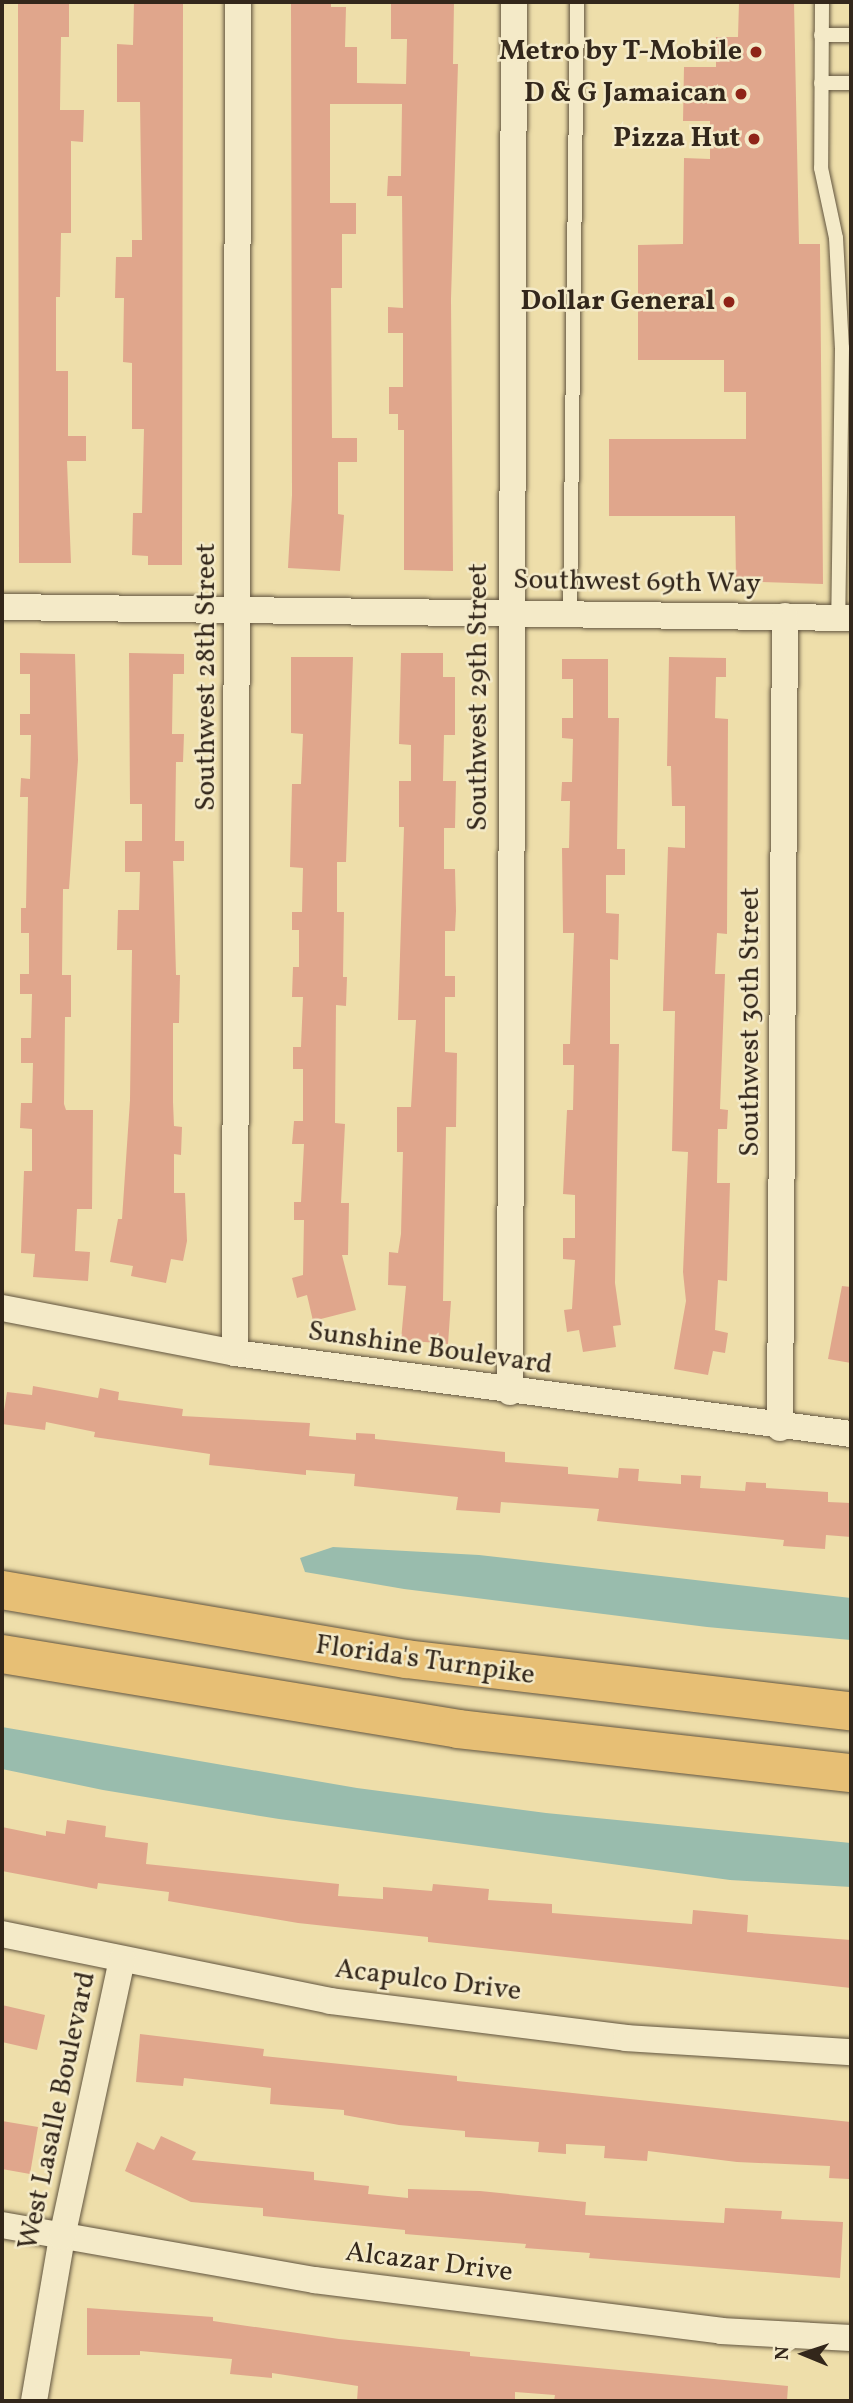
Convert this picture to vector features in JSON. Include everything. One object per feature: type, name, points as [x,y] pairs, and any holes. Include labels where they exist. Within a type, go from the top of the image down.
[{"type":"highway","name":"Florida's Turnpike","points":[[2,1590],[393,1657],[851,1711]]},
{"type":"highway","points":[[2,1654],[380,1718],[851,1773]]},
{"type":"street","name":"Southwest 28th Street","points":[[235,1353],[239,611],[238,2]]},
{"type":"street","name":"Southwest 29th Street","points":[[510,1392],[514,2]]},
{"type":"street","name":"Southwest 69th Way","points":[[2,607],[845,618]]},
{"type":"street","name":"Southwest 30th Street","points":[[780,1428],[785,616]]},
{"type":"street","name":"Sunshine Boulevard","points":[[2,1308],[235,1353],[780,1428],[851,1434]]},
{"type":"street","name":"Acapulco Drive","points":[[2,1934],[330,2001],[626,2038],[851,2052]]},
{"type":"street","name":"West Lasalle Boulevard","points":[[34,2401],[62,2237],[122,1959]]},
{"type":"street","name":"Alcazar Drive","points":[[2,2225],[327,2282],[721,2331],[851,2338]]},
{"type":"lane","points":[[570,614],[577,2]]},
{"type":"lane","points":[[822,2],[821,168],[836,237],[842,348],[845,618]]},
{"type":"lane","points":[[821,35],[851,35]]},
{"type":"lane","points":[[821,83],[851,83]]},
{"type":"shaded area","points":[[333,1547],[479,1555],[851,1598],[851,1640],[707,1627],[404,1589],[305,1572],[300,1558]]},
{"type":"shaded area","points":[[2,1727],[357,1788],[546,1813],[851,1843],[851,1887],[730,1880],[279,1819],[103,1790],[2,1769]]},
{"type":"building","points":[[18,2],[69,2],[69,37],[61,37],[60,110],[84,110],[83,142],[71,141],[71,233],[61,233],[60,297],[56,297],[56,371],[68,371],[68,436],[86,436],[86,461],[67,461],[71,563],[19,563]]},
{"type":"building","points":[[134,2],[183,2],[182,565],[148,565],[148,556],[132,555],[133,513],[142,513],[144,429],[132,429],[132,363],[123,362],[124,298],[115,298],[116,257],[132,257],[132,240],[142,240],[140,102],[117,102],[117,44],[133,45]]},
{"type":"building","points":[[291,2],[331,2],[331,7],[346,7],[345,47],[357,47],[357,83],[406,84],[407,39],[391,39],[391,2],[454,2],[453,64],[458,64],[451,299],[453,571],[404,570],[404,430],[398,430],[398,414],[389,414],[389,387],[403,387],[403,333],[388,333],[388,307],[403,308],[402,196],[387,196],[388,176],[401,176],[402,104],[330,104],[330,203],[356,203],[356,234],[342,234],[342,288],[331,288],[332,438],[357,438],[357,462],[338,462],[338,514],[344,515],[340,571],[288,568],[292,495]]},
{"type":"building","points":[[739,2],[794,2],[799,244],[820,244],[823,584],[736,581],[735,516],[609,516],[609,439],[746,439],[746,392],[724,392],[724,360],[638,360],[638,245],[683,244],[684,158],[710,159],[710,121],[683,121],[684,67],[716,67],[716,37],[738,37]]},
{"type":"building","points":[[20,653],[75,654],[78,760],[69,889],[63,889],[62,975],[71,975],[71,1017],[65,1017],[64,1104],[66,1110],[93,1110],[92,1209],[77,1209],[75,1251],[90,1252],[88,1281],[33,1277],[35,1254],[21,1253],[24,1171],[32,1171],[32,1129],[20,1128],[21,1103],[32,1103],[33,1063],[21,1063],[21,1038],[31,1038],[32,994],[20,994],[20,974],[29,974],[29,933],[21,933],[21,908],[26,908],[28,797],[20,797],[21,778],[30,779],[31,735],[20,735],[20,714],[30,714],[30,674],[20,674]]},
{"type":"building","points":[[129,653],[184,654],[184,674],[173,674],[172,734],[184,734],[183,762],[176,762],[175,841],[184,841],[184,861],[173,861],[176,975],[180,975],[179,1023],[173,1023],[173,1102],[174,1126],[182,1127],[181,1155],[174,1154],[174,1193],[185,1193],[187,1241],[183,1261],[171,1259],[166,1283],[131,1276],[133,1266],[110,1262],[118,1219],[122,1219],[130,1100],[132,950],[117,950],[118,910],[139,910],[140,872],[125,872],[125,841],[142,841],[142,804],[130,804]]},
{"type":"building","points":[[401,653],[443,653],[443,677],[455,677],[455,735],[444,735],[443,781],[456,781],[455,828],[444,828],[444,869],[455,869],[456,911],[455,931],[445,931],[445,976],[455,976],[455,997],[445,997],[445,1052],[457,1053],[456,1127],[446,1127],[443,1301],[451,1301],[448,1344],[401,1340],[406,1286],[388,1285],[389,1252],[398,1253],[401,1234],[403,1152],[397,1152],[397,1107],[411,1107],[416,1020],[398,1020],[404,827],[399,827],[399,781],[411,781],[411,745],[399,744]]},
{"type":"building","points":[[291,657],[353,657],[346,862],[337,862],[337,912],[344,912],[343,977],[347,977],[346,1006],[336,1005],[335,1123],[345,1124],[341,1203],[349,1203],[348,1255],[342,1255],[356,1310],[313,1321],[307,1295],[297,1298],[292,1278],[303,1275],[304,1220],[294,1220],[294,1202],[301,1202],[304,1144],[292,1144],[294,1121],[303,1121],[303,1069],[293,1069],[293,1047],[301,1047],[303,997],[292,997],[293,967],[299,967],[299,930],[292,930],[292,912],[302,912],[303,868],[290,867],[292,784],[301,784],[303,734],[291,733]]},
{"type":"building","points":[[669,657],[726,658],[726,677],[716,677],[715,718],[728,719],[727,934],[717,933],[715,974],[725,974],[720,1109],[728,1110],[727,1129],[718,1129],[717,1183],[730,1183],[727,1281],[718,1280],[715,1330],[728,1333],[725,1353],[713,1351],[708,1375],[674,1369],[686,1301],[683,1272],[688,1152],[672,1151],[675,1011],[663,1011],[668,847],[685,848],[685,806],[672,806],[671,766],[667,766]]},
{"type":"building","points":[[562,659],[608,659],[608,718],[619,718],[617,849],[625,849],[625,875],[606,875],[606,913],[619,914],[618,960],[610,959],[610,1044],[619,1044],[615,1283],[621,1325],[613,1326],[616,1347],[583,1352],[579,1330],[567,1332],[564,1310],[572,1309],[575,1260],[563,1259],[563,1238],[575,1238],[575,1195],[563,1194],[567,1110],[573,1110],[574,1065],[563,1065],[563,1044],[570,1044],[574,933],[563,933],[562,848],[569,848],[570,801],[561,801],[562,782],[572,782],[573,739],[562,738],[562,718],[573,718],[573,679],[562,679]]},
{"type":"building","points":[[842,1286],[851,1287],[851,1363],[828,1359]]},
{"type":"building","points":[[33,1386],[98,1398],[100,1388],[119,1392],[118,1400],[183,1409],[182,1416],[310,1423],[309,1436],[356,1440],[356,1433],[375,1434],[375,1439],[505,1452],[505,1462],[568,1467],[568,1474],[618,1478],[619,1468],[639,1469],[638,1481],[681,1484],[681,1475],[701,1476],[700,1488],[745,1491],[746,1482],[766,1483],[766,1488],[828,1492],[828,1502],[851,1503],[851,1537],[826,1535],[825,1549],[783,1546],[784,1540],[597,1521],[599,1509],[501,1502],[500,1513],[456,1510],[458,1497],[354,1486],[355,1474],[306,1470],[306,1475],[209,1465],[210,1454],[94,1437],[95,1432],[46,1422],[45,1430],[2,1424],[7,1392],[32,1395]]},
{"type":"building","points":[[67,1820],[106,1826],[105,1837],[148,1843],[146,1864],[339,1884],[338,1896],[383,1899],[383,1887],[432,1891],[433,1884],[489,1889],[488,1900],[552,1904],[552,1913],[692,1924],[693,1910],[748,1915],[747,1932],[851,1940],[851,1988],[428,1942],[428,1937],[298,1923],[168,1901],[169,1892],[98,1883],[97,1889],[2,1871],[2,1827],[46,1836],[46,1831],[65,1834]]},
{"type":"building","points":[[2,2005],[45,2015],[37,2050],[2,2042]]},
{"type":"building","points":[[140,2034],[264,2049],[263,2056],[457,2076],[457,2081],[851,2122],[849,2179],[829,2178],[830,2166],[737,2162],[648,2151],[647,2161],[604,2158],[605,2146],[566,2144],[566,2154],[538,2152],[539,2142],[465,2137],[465,2131],[399,2125],[344,2115],[344,2110],[270,2104],[271,2088],[184,2078],[183,2086],[136,2082]]},
{"type":"building","points":[[2,2121],[38,2127],[30,2174],[2,2169]]},
{"type":"building","points":[[161,2136],[196,2152],[192,2160],[314,2172],[314,2180],[369,2186],[368,2194],[408,2198],[408,2189],[480,2191],[586,2202],[585,2215],[724,2223],[725,2208],[782,2211],[781,2219],[843,2222],[840,2278],[589,2258],[590,2253],[525,2248],[526,2244],[405,2234],[405,2230],[263,2216],[263,2208],[191,2202],[125,2171],[137,2142],[154,2150]]},
{"type":"building","points":[[87,2308],[213,2317],[213,2321],[339,2339],[470,2352],[470,2356],[788,2386],[787,2401],[554,2401],[555,2395],[515,2392],[515,2401],[357,2401],[358,2386],[272,2373],[272,2378],[230,2374],[232,2359],[140,2351],[140,2355],[87,2355]]},
{"type":"place","name":"Metro by T-Mobile","points":[[756,52]]},
{"type":"place","name":"D & G Jamaican","points":[[741,94]]},
{"type":"place","name":"Pizza Hut","points":[[754,139]]},
{"type":"place","name":"Dollar General","points":[[729,302]]}]
